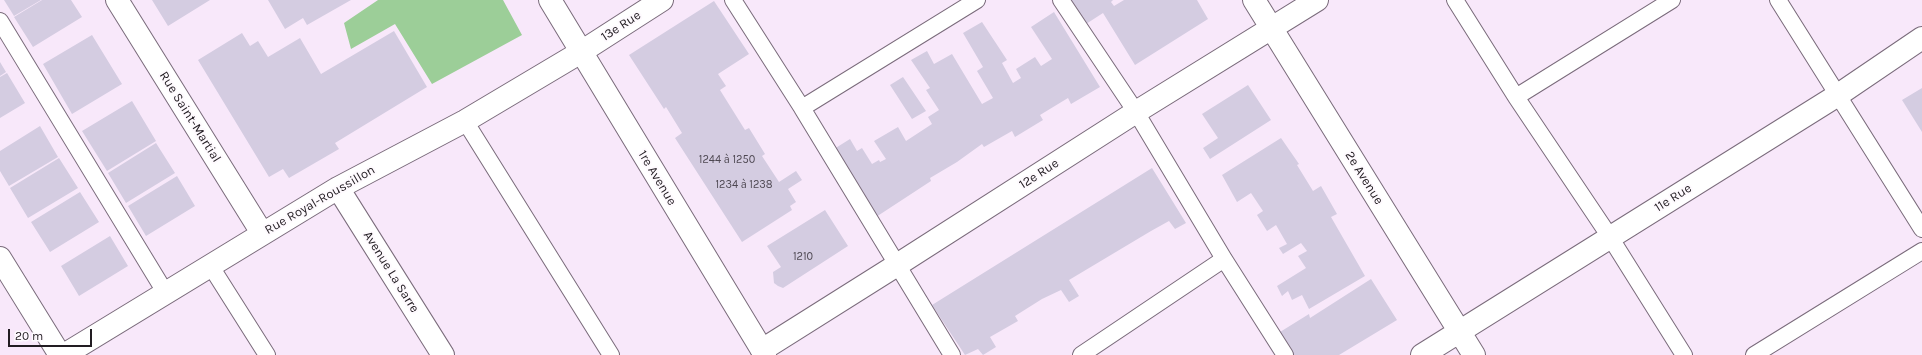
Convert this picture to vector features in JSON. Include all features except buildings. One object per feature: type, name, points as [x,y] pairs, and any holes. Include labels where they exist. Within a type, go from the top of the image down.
[{"type":"street","name":"Rue Saint-Martial","points":[[117,0],[262,233]]},
{"type":"street","name":"1re Avenue","points":[[550,0],[764,352]]},
{"type":"street","name":"13e Rue","points":[[581,52],[662,0]]},
{"type":"street","name":"2e Avenue","points":[[1254,0],[1474,355]]},
{"type":"street","name":"12e Rue","points":[[764,352],[1136,112],[1317,0]]},
{"type":"street","name":"11e Rue","points":[[1422,355],[1838,95],[1922,38]]},
{"type":"street","name":"Rue Royal-Roussillon","points":[[64,355],[165,292],[338,188],[465,121],[581,52]]},
{"type":"street","name":"Avenue La Sarre","points":[[338,188],[443,355]]},
{"type":"street","points":[[0,258],[60,355]]},
{"type":"lane","points":[[733,0],[802,108],[952,355]]},
{"type":"lane","points":[[802,108],[977,0]]},
{"type":"lane","points":[[1061,0],[1136,112],[1224,259],[1285,355]]},
{"type":"lane","points":[[1455,0],[1516,97],[1610,237],[1684,355]]},
{"type":"lane","points":[[1516,97],[1672,0]]},
{"type":"lane","points":[[1778,0],[1922,229]]},
{"type":"lane","points":[[0,21],[165,292]]},
{"type":"lane","points":[[465,121],[611,355]]},
{"type":"lane","points":[[1754,355],[1922,251]]},
{"type":"lane","points":[[1081,355],[1224,259]]},
{"type":"lane","points":[[210,265],[267,355]]},
{"type":"green space","points":[[378,0],[503,0],[522,35],[432,84],[395,24],[351,49],[344,23]]}]
